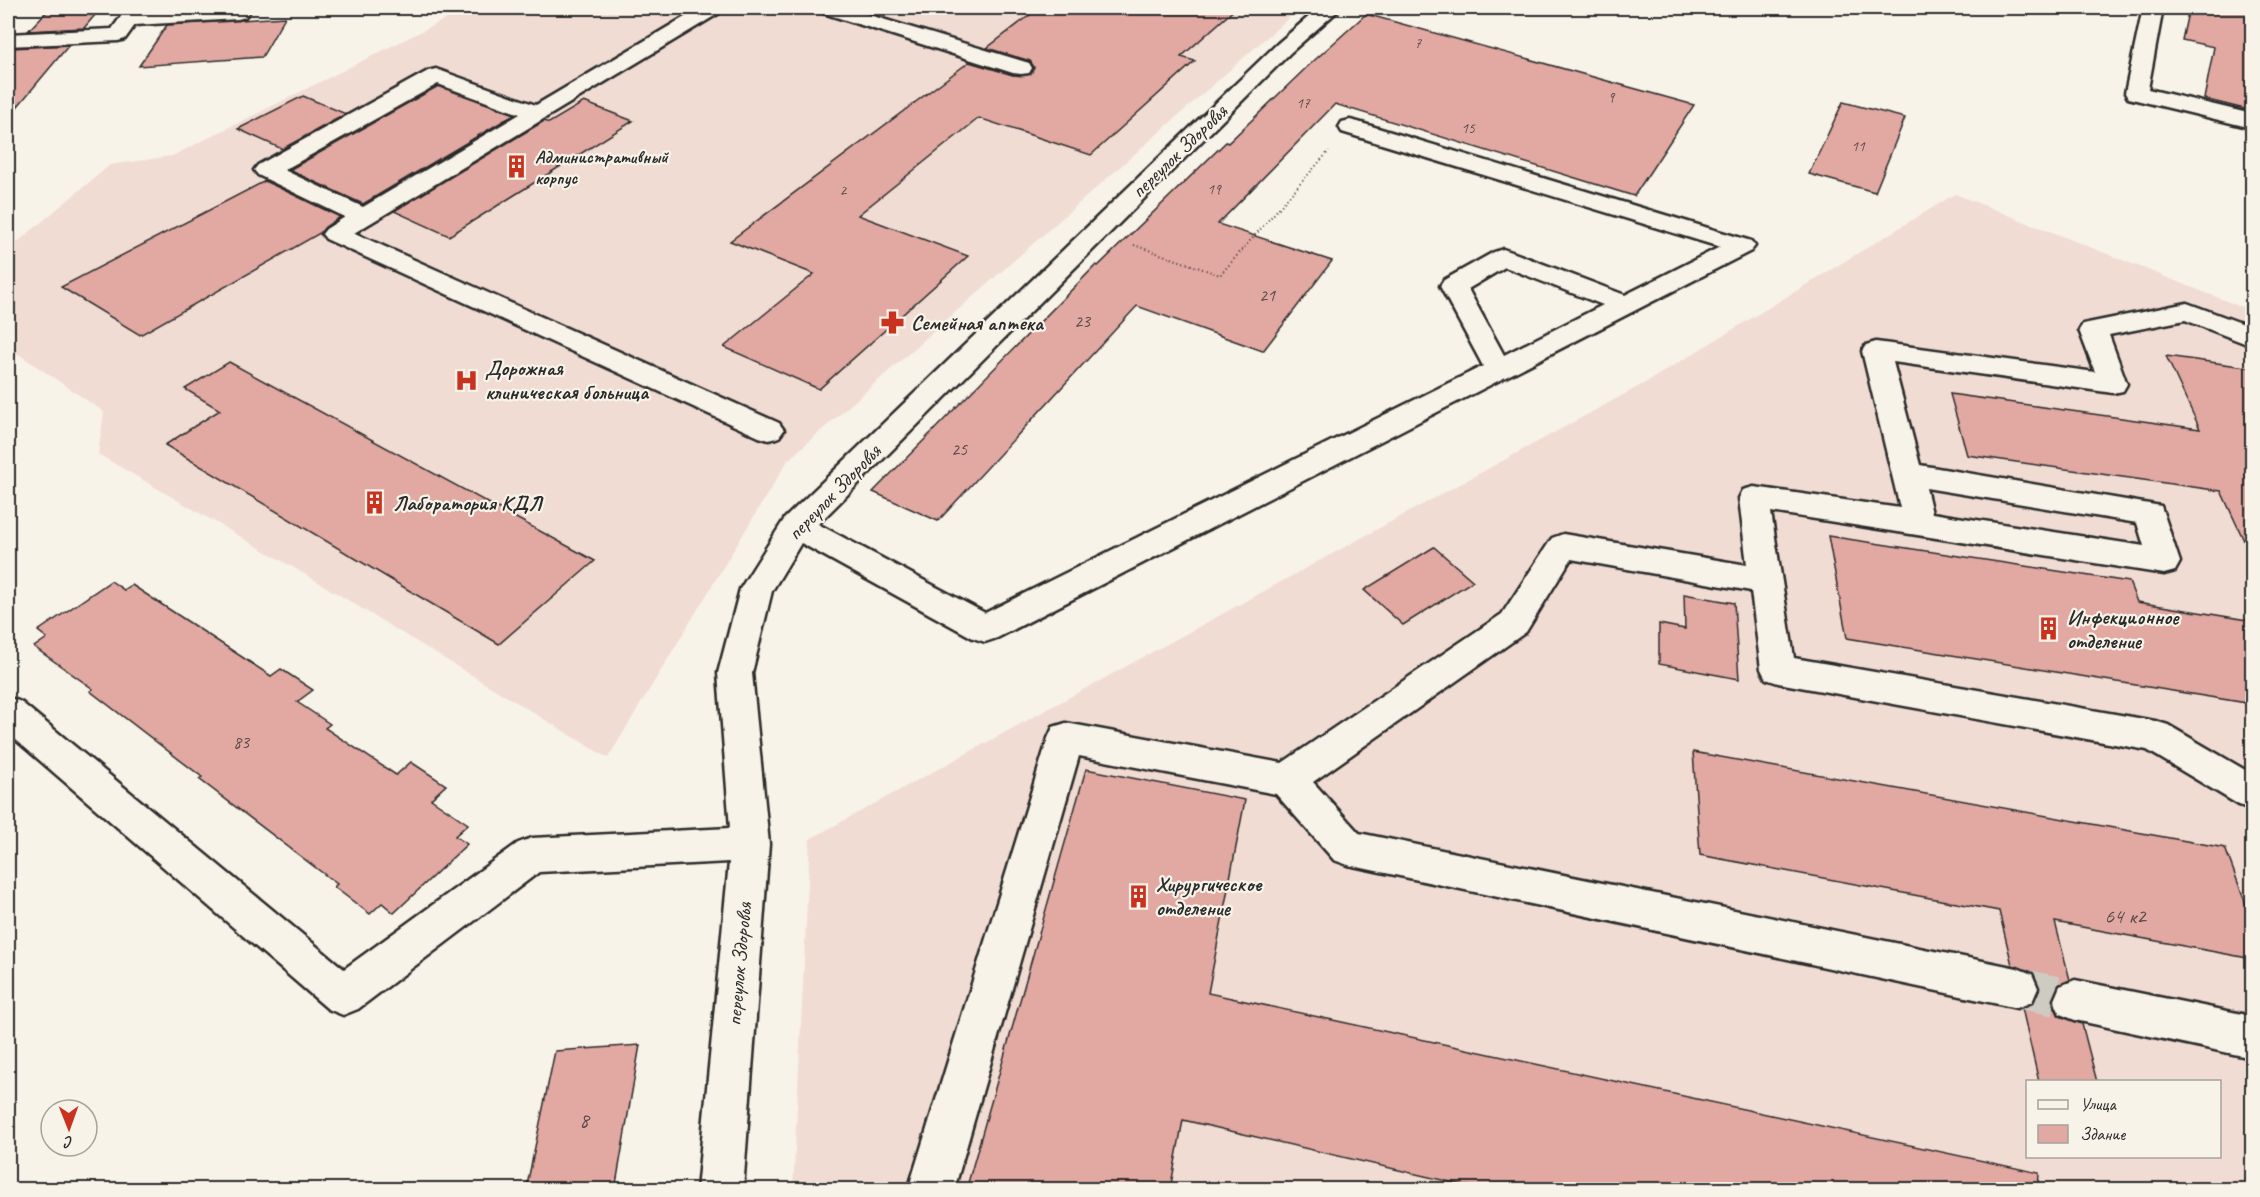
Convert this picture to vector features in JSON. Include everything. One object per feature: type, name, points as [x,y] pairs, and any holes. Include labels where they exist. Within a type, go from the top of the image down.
[{"type":"street","points":[[8,40],[118,35],[129,19],[238,13],[242,8]]},
{"type":"street","points":[[714,8],[335,234],[769,430]]},
{"type":"street","name":"переулок Здоровья","points":[[720,1190],[750,843],[735,673],[756,589],[796,526],[1284,48],[1331,8]]},
{"type":"street","points":[[2153,8],[2136,93],[2253,121]]},
{"type":"street","points":[[841,9],[1021,68]]},
{"type":"street","points":[[364,217],[266,170],[436,76],[537,113]]},
{"type":"street","points":[[796,526],[985,629],[1742,246],[1350,127]]},
{"type":"street","points":[[1499,370],[1453,286],[1503,257],[1627,304]]},
{"type":"street","points":[[1919,522],[1876,351],[2114,384],[2093,330],[2187,311],[2253,337]]},
{"type":"street","points":[[1907,474],[2150,514],[2164,562],[1754,498],[1778,669],[2155,736],[2253,793]]},
{"type":"street","points":[[1287,780],[1514,623],[1563,546],[1766,581]]},
{"type":"street","points":[[8,712],[343,996],[532,855],[750,843]]},
{"type":"street","points":[[931,1190],[1066,738],[1287,780],[1348,848],[2017,988]]},
{"type":"street","points":[[2075,1000],[2253,1037]]},
{"type":"path","points":[[1096,232],[1221,275],[1350,127]]},
{"type":"shaded area","name":"Дорожная клиническая больница","points":[[468,8],[1300,8],[788,460],[608,758],[308,576],[98,454],[104,412],[8,347],[8,250],[110,165],[172,156]]},
{"type":"shaded area","points":[[1955,194],[2252,311],[2252,1189],[793,1190],[810,839],[1645,383]]},
{"type":"building","points":[[50,8],[101,8],[84,28],[28,31]]},
{"type":"building","points":[[1039,8],[1236,8],[1181,57],[1195,61],[1091,155],[979,118],[858,215],[968,256],[819,389],[724,347],[814,274],[730,241],[969,62],[1013,75],[1031,74],[1034,67],[1030,61],[987,48]]},
{"type":"building","points":[[2189,8],[2253,8],[2253,111],[2204,99],[2214,47],[2182,40]]},
{"type":"building","points":[[1366,14],[1694,105],[1634,196],[1335,104],[1218,224],[1332,261],[1263,351],[1137,306],[938,521],[873,492],[1096,265],[1098,266],[1226,142],[1228,143]]},
{"type":"building","points":[[285,17],[262,57],[139,66],[167,25]]},
{"type":"building","points":[[69,45],[8,118],[8,53],[12,48]]},
{"type":"building","points":[[438,86],[515,114],[363,204],[289,170]]},
{"type":"building","points":[[303,96],[346,114],[282,149],[238,129]]},
{"type":"building","name":"Административный корпус","points":[[584,102],[633,121],[449,236],[394,211],[544,121],[549,123]]},
{"type":"building","points":[[1843,102],[1905,118],[1875,192],[1809,174]]},
{"type":"building","points":[[265,181],[340,217],[320,233],[140,335],[61,287]]},
{"type":"building","points":[[2166,356],[2253,368],[2253,560],[2221,491],[1967,455],[1950,394],[2200,429]]},
{"type":"building","name":"Лаборатория КДЛ","points":[[229,362],[595,561],[499,644],[165,445],[220,410],[185,389]]},
{"type":"building","name":"Инфекционное отделение","points":[[1828,536],[2129,582],[2137,602],[2253,621],[2253,704],[1847,638]]},
{"type":"building","points":[[1434,547],[1473,581],[1403,625],[1364,590]]},
{"type":"building","points":[[111,581],[124,590],[132,585],[271,676],[281,669],[313,690],[297,702],[330,724],[325,728],[396,775],[411,762],[446,785],[431,799],[468,824],[455,836],[467,844],[394,913],[382,903],[370,914],[334,887],[337,884],[199,779],[202,777],[90,691],[93,689],[34,647],[47,638],[38,631]]},
{"type":"building","points":[[1684,594],[1734,603],[1739,679],[1659,664],[1659,624],[1685,629]]},
{"type":"building","points":[[1693,752],[2225,848],[2253,923],[2253,959],[2055,922],[2070,980],[2058,985],[2052,1001],[2059,1016],[2082,1024],[2096,1080],[2039,1080],[2022,1008],[2034,1003],[2040,987],[2033,972],[2012,965],[1999,911],[1700,855]]},
{"type":"building","name":"Хирургическое отделение","points":[[1086,769],[1245,800],[1208,993],[2039,1173],[2038,1190],[1485,1190],[1183,1120],[1170,1190],[966,1190]]},
{"type":"building","points":[[640,1045],[615,1190],[526,1190],[555,1051]]},
{"type":"tunnel","points":[[2017,988],[2075,1000]]},
{"type":"place","name":"Административный корпус","points":[[517,167]]},
{"type":"place","name":"Семейная аптека","points":[[893,323]]},
{"type":"place","name":"Дорожная клиническая больница","points":[[467,380]]},
{"type":"place","name":"Лаборатория КДЛ","points":[[375,503]]},
{"type":"place","name":"Инфекционное отделение","points":[[2049,629]]},
{"type":"place","name":"Хирургическое отделение","points":[[1138,896]]}]
